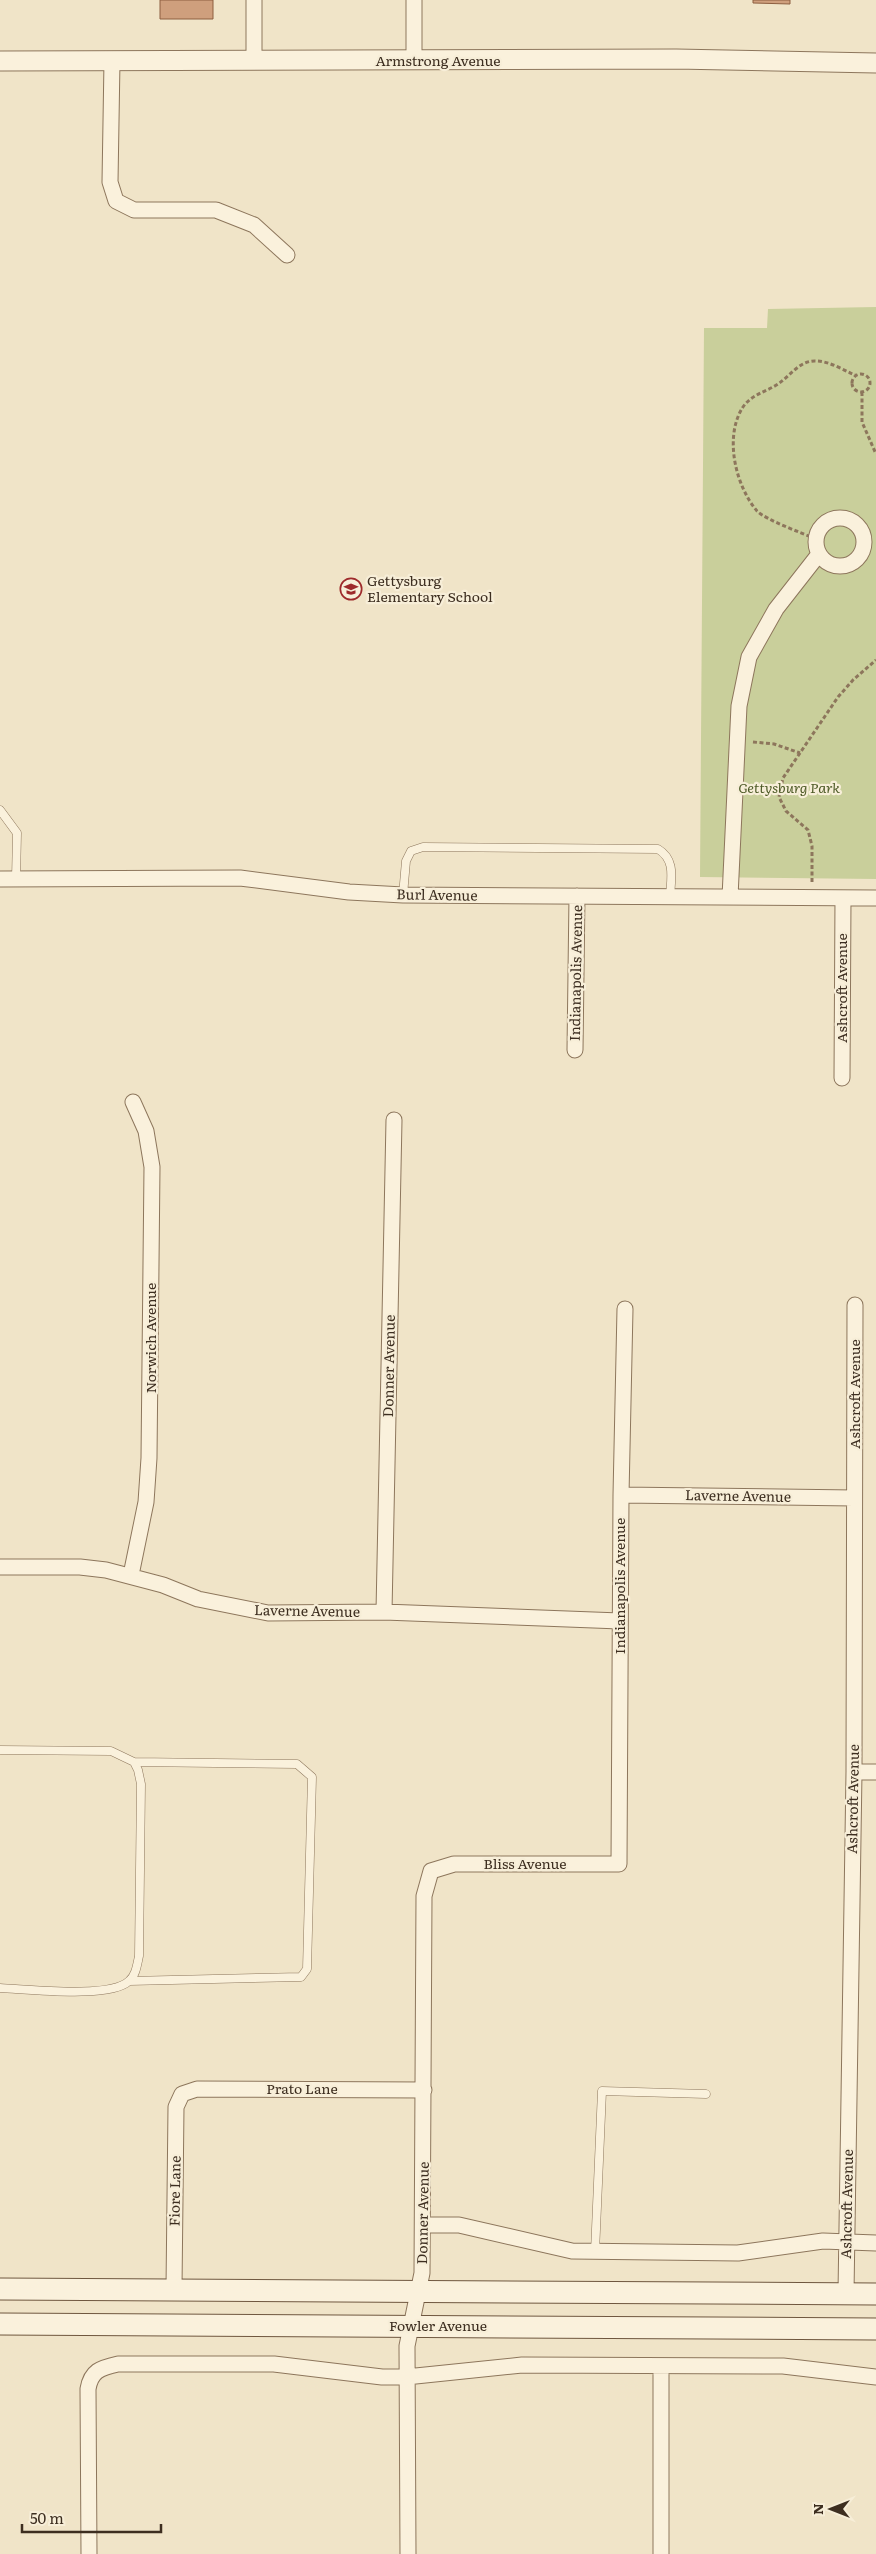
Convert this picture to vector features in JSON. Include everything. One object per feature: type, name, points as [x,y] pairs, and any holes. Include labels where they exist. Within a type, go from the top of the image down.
[{"type":"main road","points":[[0,2289],[876,2294]]},
{"type":"main road","name":"Fowler Avenue","points":[[0,2324],[876,2329]]},
{"type":"street","points":[[254,0],[254,61]]},
{"type":"street","points":[[414,0],[414,61]]},
{"type":"street","name":"Armstrong Avenue","points":[[0,61],[676,59],[876,63]]},
{"type":"street","points":[[112,61],[110,182],[116,201],[134,210],[216,210],[254,225],[287,255]]},
{"type":"street","points":[[837,518],[852,521],[863,533],[864,549],[854,562],[847,565],[831,565],[819,554],[816,539],[823,525],[837,518]]},
{"type":"street","points":[[730,897],[739,706],[750,657],[776,609],[819,554]]},
{"type":"street","name":"Burl Avenue","points":[[0,879],[240,878],[349,892],[403,895],[876,898]]},
{"type":"street","name":"Indianapolis Avenue","points":[[575,1050],[577,896]]},
{"type":"street","name":"Ashcroft Avenue","points":[[842,1078],[843,898]]},
{"type":"street","name":"Norwich Avenue","points":[[131,1575],[146,1502],[149,1458],[152,1167],[146,1132],[133,1102]]},
{"type":"street","name":"Donner Avenue","points":[[384,1612],[394,1120]]},
{"type":"street","name":"Ashcroft Avenue","points":[[846,2294],[854,1772],[855,1305]]},
{"type":"street","name":"Indianapolis Avenue","points":[[619,1864],[621,1495],[626,1309]]},
{"type":"street","name":"Laverne Avenue","points":[[621,1495],[854,1498]]},
{"type":"street","name":"Laverne Avenue","points":[[0,1567],[80,1567],[131,1575],[198,1599],[268,1613],[384,1612],[620,1621]]},
{"type":"street","points":[[854,1772],[876,1772]]},
{"type":"street","name":"Bliss Avenue","points":[[431,1871],[454,1864],[619,1864]]},
{"type":"street","name":"Donner Avenue","points":[[408,2554],[407,2346],[422,2273],[424,1896],[431,1871]]},
{"type":"street","name":"Prato Lane","points":[[182,2094],[197,2089],[424,2090]]},
{"type":"street","name":"Fiore Lane","points":[[174,2289],[176,2108],[182,2094]]},
{"type":"street","points":[[423,2225],[459,2226],[572,2251],[595,2252],[738,2253],[823,2241],[876,2242]]},
{"type":"street","points":[[90,2554],[89,2379],[95,2370],[118,2364],[274,2364],[382,2377],[406,2377],[522,2365],[783,2366],[876,2377]]},
{"type":"street","points":[[661,2554],[662,2366]]},
{"type":"lane","points":[[0,810],[17,833],[16,879]]},
{"type":"lane","points":[[403,895],[406,861],[411,851],[423,847],[658,849],[667,855],[671,864],[670,897]]},
{"type":"lane","points":[[0,1750],[111,1751],[134,1762],[297,1764],[312,1777],[307,1969],[301,1977],[129,1981]]},
{"type":"lane","points":[[0,1988],[101,1992],[119,1987],[129,1981],[136,1970],[139,1956],[141,1784],[134,1762]]},
{"type":"lane","points":[[595,2252],[602,2091],[706,2094]]},
{"type":"path","points":[[816,539],[758,512],[740,481],[734,452],[735,427],[744,406],[757,394],[773,387],[790,375],[800,364],[814,360],[825,362],[855,375],[863,374],[870,382],[876,382]]},
{"type":"path","points":[[855,375],[851,381],[852,387],[856,391],[862,392],[869,388],[870,382]]},
{"type":"path","points":[[862,392],[862,422],[876,454]]},
{"type":"path","points":[[812,898],[812,846],[808,830],[786,811],[779,797],[783,778],[838,697],[852,680],[876,660]]},
{"type":"path","points":[[738,740],[774,744],[800,753]]},
{"type":"green space","name":"Gettysburg Park","points":[[876,307],[876,879],[700,877],[704,328],[767,328],[768,309]]},
{"type":"building","points":[[160,0],[213,0],[213,19],[160,19]]},
{"type":"building","points":[[753,0],[790,0],[790,4],[753,3]]},
{"type":"place","name":"Gettysburg Elementary School","points":[[351,589]]}]
